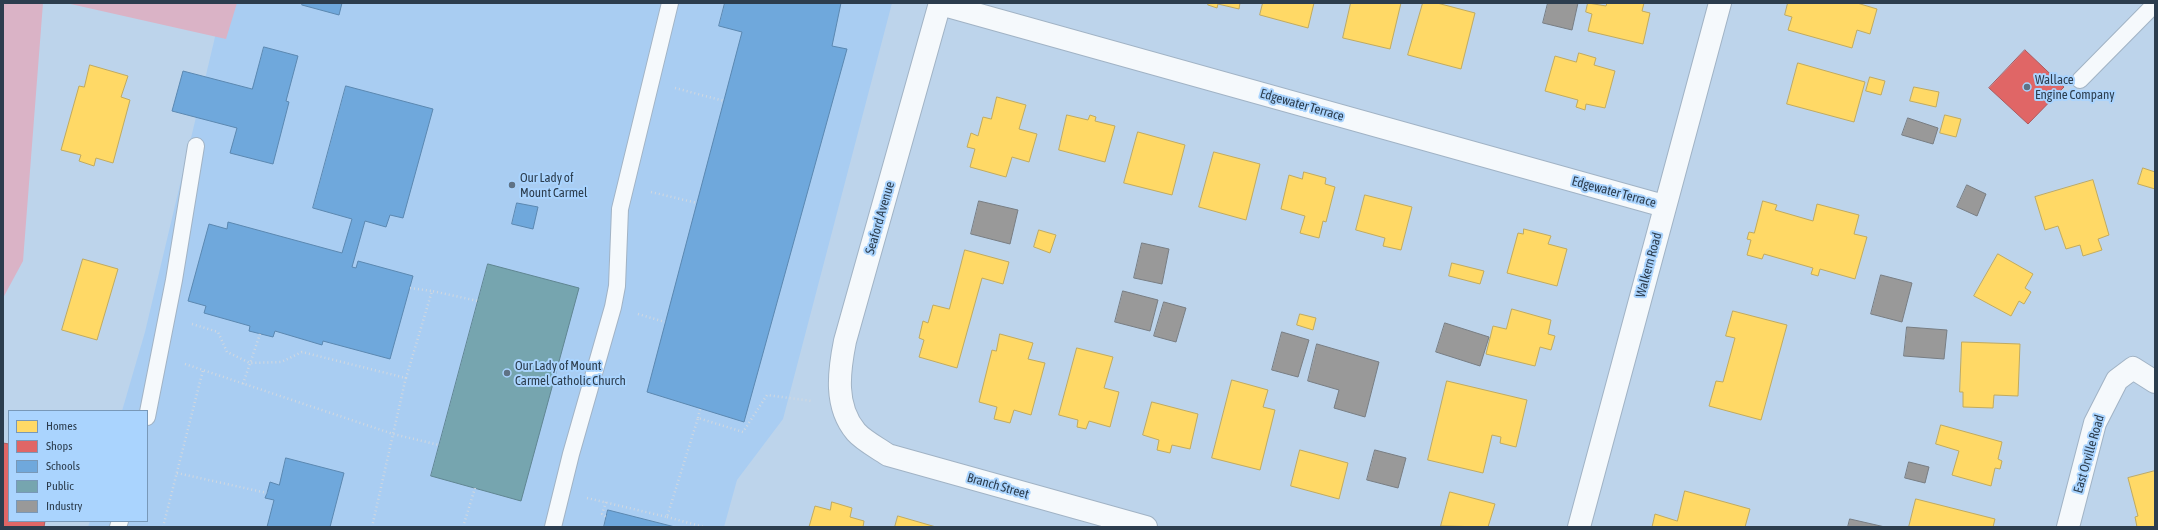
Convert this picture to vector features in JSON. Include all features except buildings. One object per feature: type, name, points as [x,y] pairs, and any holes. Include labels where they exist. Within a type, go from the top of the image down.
[{"type":"street","name":"Walkern Road","points":[[1579,527],[1664,206],[1720,3]]},
{"type":"street","name":"Edgewater Terrace","points":[[940,4],[1664,206]]},
{"type":"street","name":"Seaford Avenue","points":[[856,432],[848,419],[843,405],[840,388],[840,367],[845,341],[940,4]]},
{"type":"street","name":"East Orville Road","points":[[2068,527],[2095,423],[2117,380],[2133,368],[2155,382]]},
{"type":"street","name":"Branch Street","points":[[856,432],[888,455],[1146,527]]},
{"type":"lane","points":[[553,527],[617,286],[620,209],[670,3]]},
{"type":"lane","points":[[2080,80],[2155,4]]},
{"type":"lane","points":[[148,412],[167,315],[196,146]]},
{"type":"path","points":[[650,81],[724,101]]},
{"type":"path","points":[[625,185],[697,203]]},
{"type":"path","points":[[410,288],[478,301]]},
{"type":"path","points":[[372,527],[406,374],[432,291]]},
{"type":"path","points":[[167,315],[218,332],[227,352],[250,363],[281,362],[302,352],[406,378],[406,374]]},
{"type":"path","points":[[243,384],[260,334]]},
{"type":"path","points":[[159,356],[393,434],[439,445]]},
{"type":"path","points":[[162,527],[203,370]]},
{"type":"path","points":[[698,418],[742,432],[767,395],[813,401]]},
{"type":"path","points":[[667,517],[700,409]]},
{"type":"path","points":[[176,473],[266,493]]},
{"type":"path","points":[[463,527],[475,488]]},
{"type":"path","points":[[562,490],[704,527]]},
{"type":"path","points":[[606,502],[602,514],[606,516]]},
{"type":"shaded area","points":[[3,3],[43,3],[23,261],[3,298]]},
{"type":"shaded area","points":[[66,3],[237,3],[226,39]]},
{"type":"shaded area","name":"Our Lady of Mount Carmel","points":[[225,3],[892,3],[783,419],[737,480],[724,527],[88,527],[90,522],[148,522],[148,410],[122,410],[145,332],[215,37]]},
{"type":"place","name":"Wallace Engine Company","points":[[2027,87]]},
{"type":"place","name":"Our Lady of Mount Carmel","points":[[512,185]]},
{"type":"place","name":"Our Lady of Mount Carmel Catholic Church","points":[[507,373]]}]
